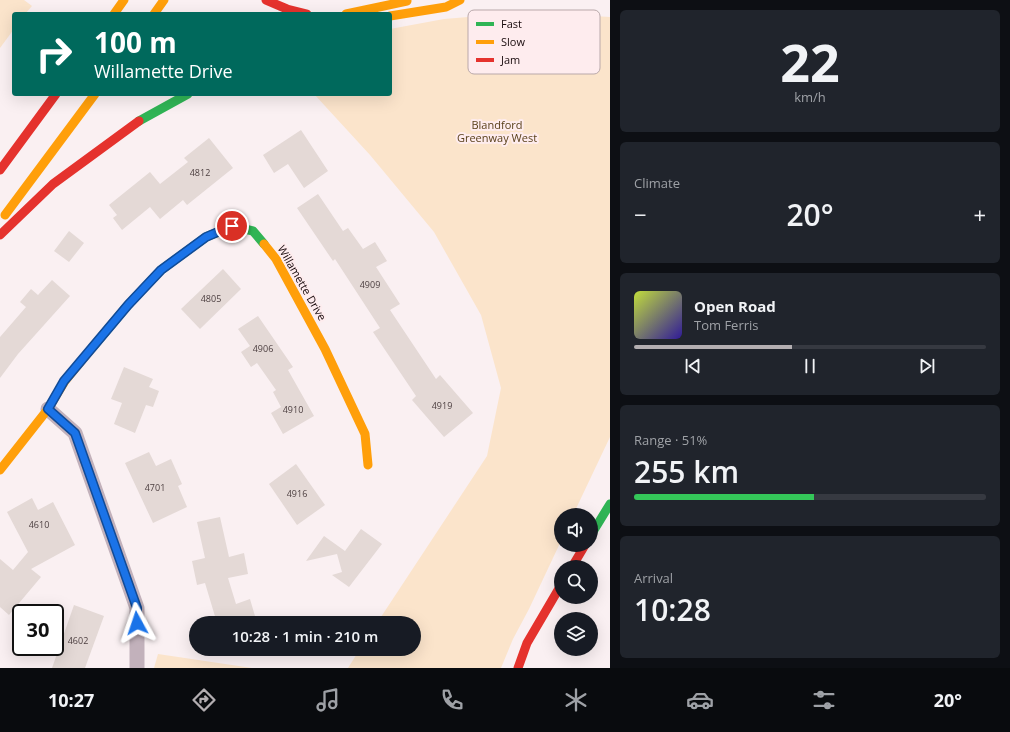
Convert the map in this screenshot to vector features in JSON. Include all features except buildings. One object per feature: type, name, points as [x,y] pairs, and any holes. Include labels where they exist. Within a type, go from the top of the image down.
[{"type":"street","points":[[115,12],[124,0]]},
{"type":"street","points":[[155,12],[164,0]]},
{"type":"street","points":[[266,0],[287,9],[299,12]]},
{"type":"street","points":[[355,12],[412,0]]},
{"type":"street","points":[[392,16],[446,7],[460,0]]},
{"type":"street","points":[[0,170],[55,96]]},
{"type":"street","points":[[0,223],[94,96]]},
{"type":"street","points":[[0,235],[53,184],[137,122],[184,96]]},
{"type":"street","name":"Willamette Drive","points":[[0,470],[48,409],[64,381],[128,305],[161,270],[206,237],[232,226],[253,231],[276,259],[325,349],[365,434],[368,465]]},
{"type":"street","points":[[48,409],[75,433],[137,608],[137,668]]},
{"type":"street","points":[[598,524],[610,504]]},
{"type":"street","points":[[518,668],[527,642],[554,597]]},
{"type":"green space","points":[[0,0],[24,0],[32,6],[27,12],[12,12],[12,32],[0,48]]},
{"type":"green space","name":"Blandford Greenway West","points":[[600,16],[610,17],[610,437],[576,508],[554,508],[554,552],[556,552],[513,639],[501,668],[348,668],[356,656],[421,656],[421,616],[382,616],[487,456],[501,388],[481,315],[434,232],[370,155],[316,96],[392,96],[392,29],[444,19],[468,17],[468,74],[600,74]]},
{"type":"green space","points":[[158,654],[252,668],[154,668]]},
{"type":"traffic: fast","points":[[139,121],[184,96]]},
{"type":"traffic: fast","points":[[92,348],[128,305],[161,270],[206,237],[232,226],[253,231],[264,244]]},
{"type":"traffic: fast","points":[[598,524],[610,504]]},
{"type":"traffic: slow","points":[[115,12],[124,0]]},
{"type":"traffic: slow","points":[[155,12],[164,0]]},
{"type":"traffic: slow","points":[[392,16],[446,7],[460,0]]},
{"type":"traffic: slow","points":[[355,12],[407,1]]},
{"type":"traffic: slow","points":[[5,215],[94,96]]},
{"type":"traffic: slow","points":[[264,244],[276,259],[325,349],[365,434],[368,465]]},
{"type":"traffic: slow","points":[[0,470],[48,409],[65,381],[92,348]]},
{"type":"traffic: jam","points":[[266,0],[287,9],[299,12]]},
{"type":"traffic: jam","points":[[0,170],[55,96]]},
{"type":"traffic: jam","points":[[0,235],[53,184],[139,121]]},
{"type":"traffic: jam","points":[[576,560],[581,552]]},
{"type":"traffic: jam","points":[[518,668],[527,643],[554,597]]},
{"type":"route","points":[[137,623],[137,608],[75,433],[48,409],[64,381],[128,305],[161,270],[206,237],[232,226]]}]
